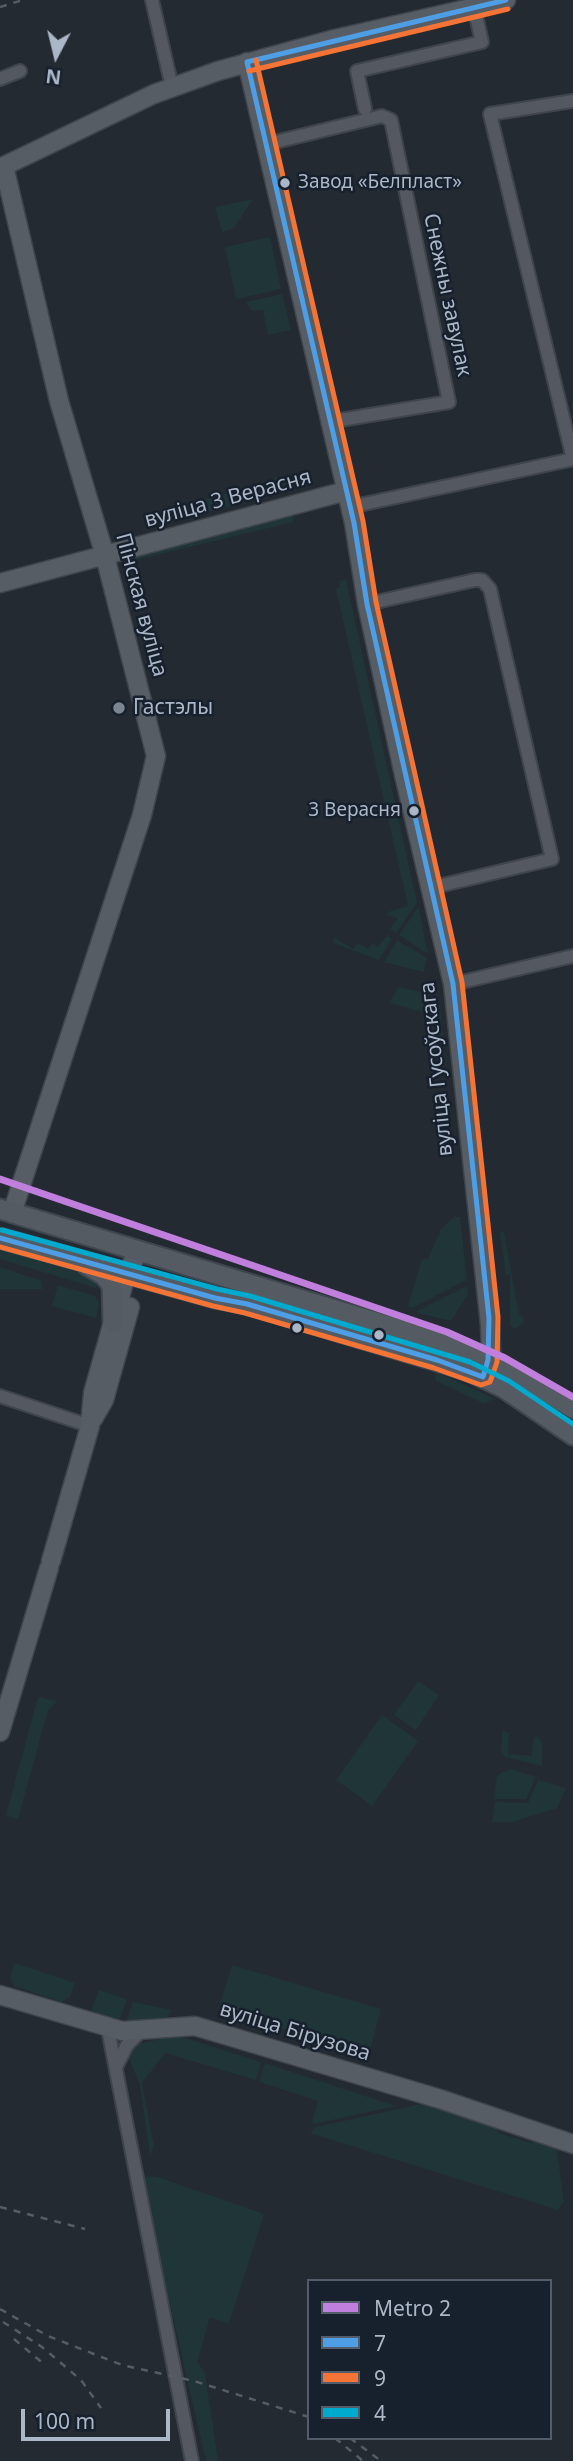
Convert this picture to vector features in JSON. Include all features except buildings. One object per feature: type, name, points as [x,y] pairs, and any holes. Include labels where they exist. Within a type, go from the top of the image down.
[{"type":"main road","points":[[3,1215],[139,1251],[442,1342],[486,1369],[573,1434]]},
{"type":"main road","points":[[0,1238],[133,1273],[429,1358],[486,1369],[573,1408]]},
{"type":"main road","points":[[74,1258],[104,1275],[112,1285],[113,1322]]},
{"type":"street","points":[[152,0],[172,87]]},
{"type":"street","points":[[2,167],[172,87],[247,62],[506,0]]},
{"type":"street","points":[[366,109],[357,71],[482,43],[474,7]]},
{"type":"street","name":"вуліца Гусоўскага","points":[[247,62],[328,422],[348,499],[367,604],[453,984],[489,1318],[486,1369]]},
{"type":"street","points":[[0,79],[20,71]]},
{"type":"street","points":[[573,101],[490,114],[573,459]]},
{"type":"street","name":"Снежны завулак","points":[[267,144],[382,116],[391,120],[449,402],[328,422]]},
{"type":"street","name":"Пінская вуліца","points":[[2,167],[59,401],[105,556],[153,740],[154,772],[28,1160],[3,1215]]},
{"type":"street","name":"вуліца 3 Верасня","points":[[0,583],[348,499],[573,459]]},
{"type":"street","points":[[367,604],[475,580],[486,584],[490,589],[552,859],[430,888]]},
{"type":"street","points":[[453,984],[573,956]]},
{"type":"street","points":[[90,1426],[104,1399],[139,1251]]},
{"type":"street","points":[[0,1732],[90,1426],[93,1392],[113,1322],[133,1273]]},
{"type":"street","points":[[0,1396],[90,1426]]},
{"type":"street","name":"вуліца Бірузова","points":[[0,1995],[108,2029],[140,2032],[195,2026],[440,2099],[573,2144]]},
{"type":"street","points":[[108,2029],[192,2461]]},
{"type":"street","points":[[117,2065],[127,2045],[140,2032]]},
{"type":"green space","points":[[253,199],[234,228],[222,232],[215,207]]},
{"type":"green space","points":[[270,237],[281,289],[236,299],[225,247]]},
{"type":"green space","points":[[282,294],[291,330],[268,335],[263,310],[252,311],[246,302]]},
{"type":"green space","points":[[290,475],[291,480],[275,494],[162,524],[160,518],[171,514],[170,509],[239,490],[241,495],[276,487],[274,478]]},
{"type":"green space","points":[[292,511],[294,522],[131,561],[130,556]]},
{"type":"green space","points":[[346,580],[417,903],[396,933],[390,929],[398,918],[388,915],[388,912],[408,906],[336,589],[340,588],[339,581]]},
{"type":"green space","points":[[419,908],[428,954],[399,935]]},
{"type":"green space","points":[[387,935],[392,939],[379,960],[333,943],[334,937],[353,949],[358,943],[368,949],[372,943],[378,947]]},
{"type":"green space","points":[[397,940],[427,958],[424,972],[384,962]]},
{"type":"green space","points":[[398,987],[423,992],[440,1005],[445,1060],[441,1056],[434,1015],[390,1003]]},
{"type":"green space","points":[[454,1217],[460,1217],[467,1280],[412,1308],[408,1306],[422,1259],[428,1259],[441,1229]]},
{"type":"green space","points":[[504,1232],[519,1315],[523,1316],[524,1323],[515,1329],[510,1326],[510,1275],[506,1275],[500,1233]]},
{"type":"green space","points":[[0,1247],[88,1270],[99,1281],[96,1288],[0,1259]]},
{"type":"green space","points":[[0,1267],[42,1281],[42,1289],[0,1289]]},
{"type":"green space","points":[[58,1285],[95,1296],[99,1303],[96,1318],[52,1306]]},
{"type":"green space","points":[[467,1286],[468,1294],[451,1321],[415,1312]]},
{"type":"green space","points":[[435,1373],[494,1398],[485,1404],[436,1381]]},
{"type":"green space","points":[[418,1681],[439,1695],[416,1730],[394,1715]]},
{"type":"green space","points":[[38,1697],[58,1701],[48,1710],[18,1819],[6,1815]]},
{"type":"green space","points":[[382,1715],[418,1741],[372,1806],[336,1780]]},
{"type":"green space","points":[[503,1730],[509,1733],[508,1754],[532,1756],[533,1740],[536,1736],[539,1738],[542,1744],[542,1766],[505,1757],[501,1751]]},
{"type":"green space","points":[[511,1769],[536,1777],[526,1799],[494,1799],[497,1775]]},
{"type":"green space","points":[[538,1780],[566,1788],[557,1808],[512,1822],[492,1822],[495,1802],[528,1803]]},
{"type":"green space","points":[[15,1963],[75,1983],[70,1996],[62,2002],[14,1986],[10,1977]]},
{"type":"green space","points":[[232,1965],[381,2009],[369,2054],[218,2010]]},
{"type":"green space","points":[[99,1990],[127,1999],[119,2021],[91,2011]]},
{"type":"green space","points":[[133,2002],[172,2010],[167,2018],[159,2022],[126,2023]]},
{"type":"green space","points":[[176,2035],[261,2062],[256,2080],[165,2053],[142,2083],[154,2146],[150,2156],[140,2085],[128,2056],[139,2044]]},
{"type":"green space","points":[[265,2063],[396,2106],[314,2124],[312,2123],[318,2101],[259,2082]]},
{"type":"green space","points":[[435,2101],[494,2123],[498,2133],[532,2143],[536,2136],[556,2145],[564,2202],[558,2210],[310,2133],[316,2127]]},
{"type":"green space","points":[[147,2176],[158,2177],[264,2214],[229,2324],[210,2317],[197,2362],[205,2373],[218,2461],[206,2461],[142,2182]]},
{"type":"railway","points":[[0,7],[23,0]]},
{"type":"railway","points":[[0,2207],[85,2229]]},
{"type":"railway","points":[[0,2309],[48,2336],[122,2365],[194,2381],[307,2416]]},
{"type":"railway","points":[[3,2322],[42,2347],[81,2380],[101,2408]]},
{"type":"railway","points":[[14,2339],[45,2365]]},
{"type":"railway","points":[[337,2440],[363,2461]]},
{"type":"railway","points":[[353,2440],[381,2461]]},
{"type":"metro line","name":"2","points":[[0,1179],[447,1332],[505,1358],[573,1397]]},
{"type":"transit line","name":"7","points":[[247,62],[506,0]]},
{"type":"transit line","name":"9","points":[[249,71],[508,9]]},
{"type":"transit line","name":"9","points":[[0,1247],[245,1313],[434,1368],[481,1385],[490,1382],[497,1362],[498,1317],[462,982],[376,602],[363,521],[256,60]]},
{"type":"transit line","name":"7","points":[[0,1238],[215,1298],[247,1304],[437,1360],[483,1377],[488,1360],[489,1318],[453,984],[367,604],[354,523],[247,62]]},
{"type":"transit line","name":"4","points":[[2,1230],[250,1296],[470,1362],[509,1381],[573,1424]]},
{"type":"place","name":"Завод «Белпласт»","points":[[285,183]]},
{"type":"place","name":"Гастэлы","points":[[119,708]]},
{"type":"place","name":"3 Верасня","points":[[414,811]]}]
